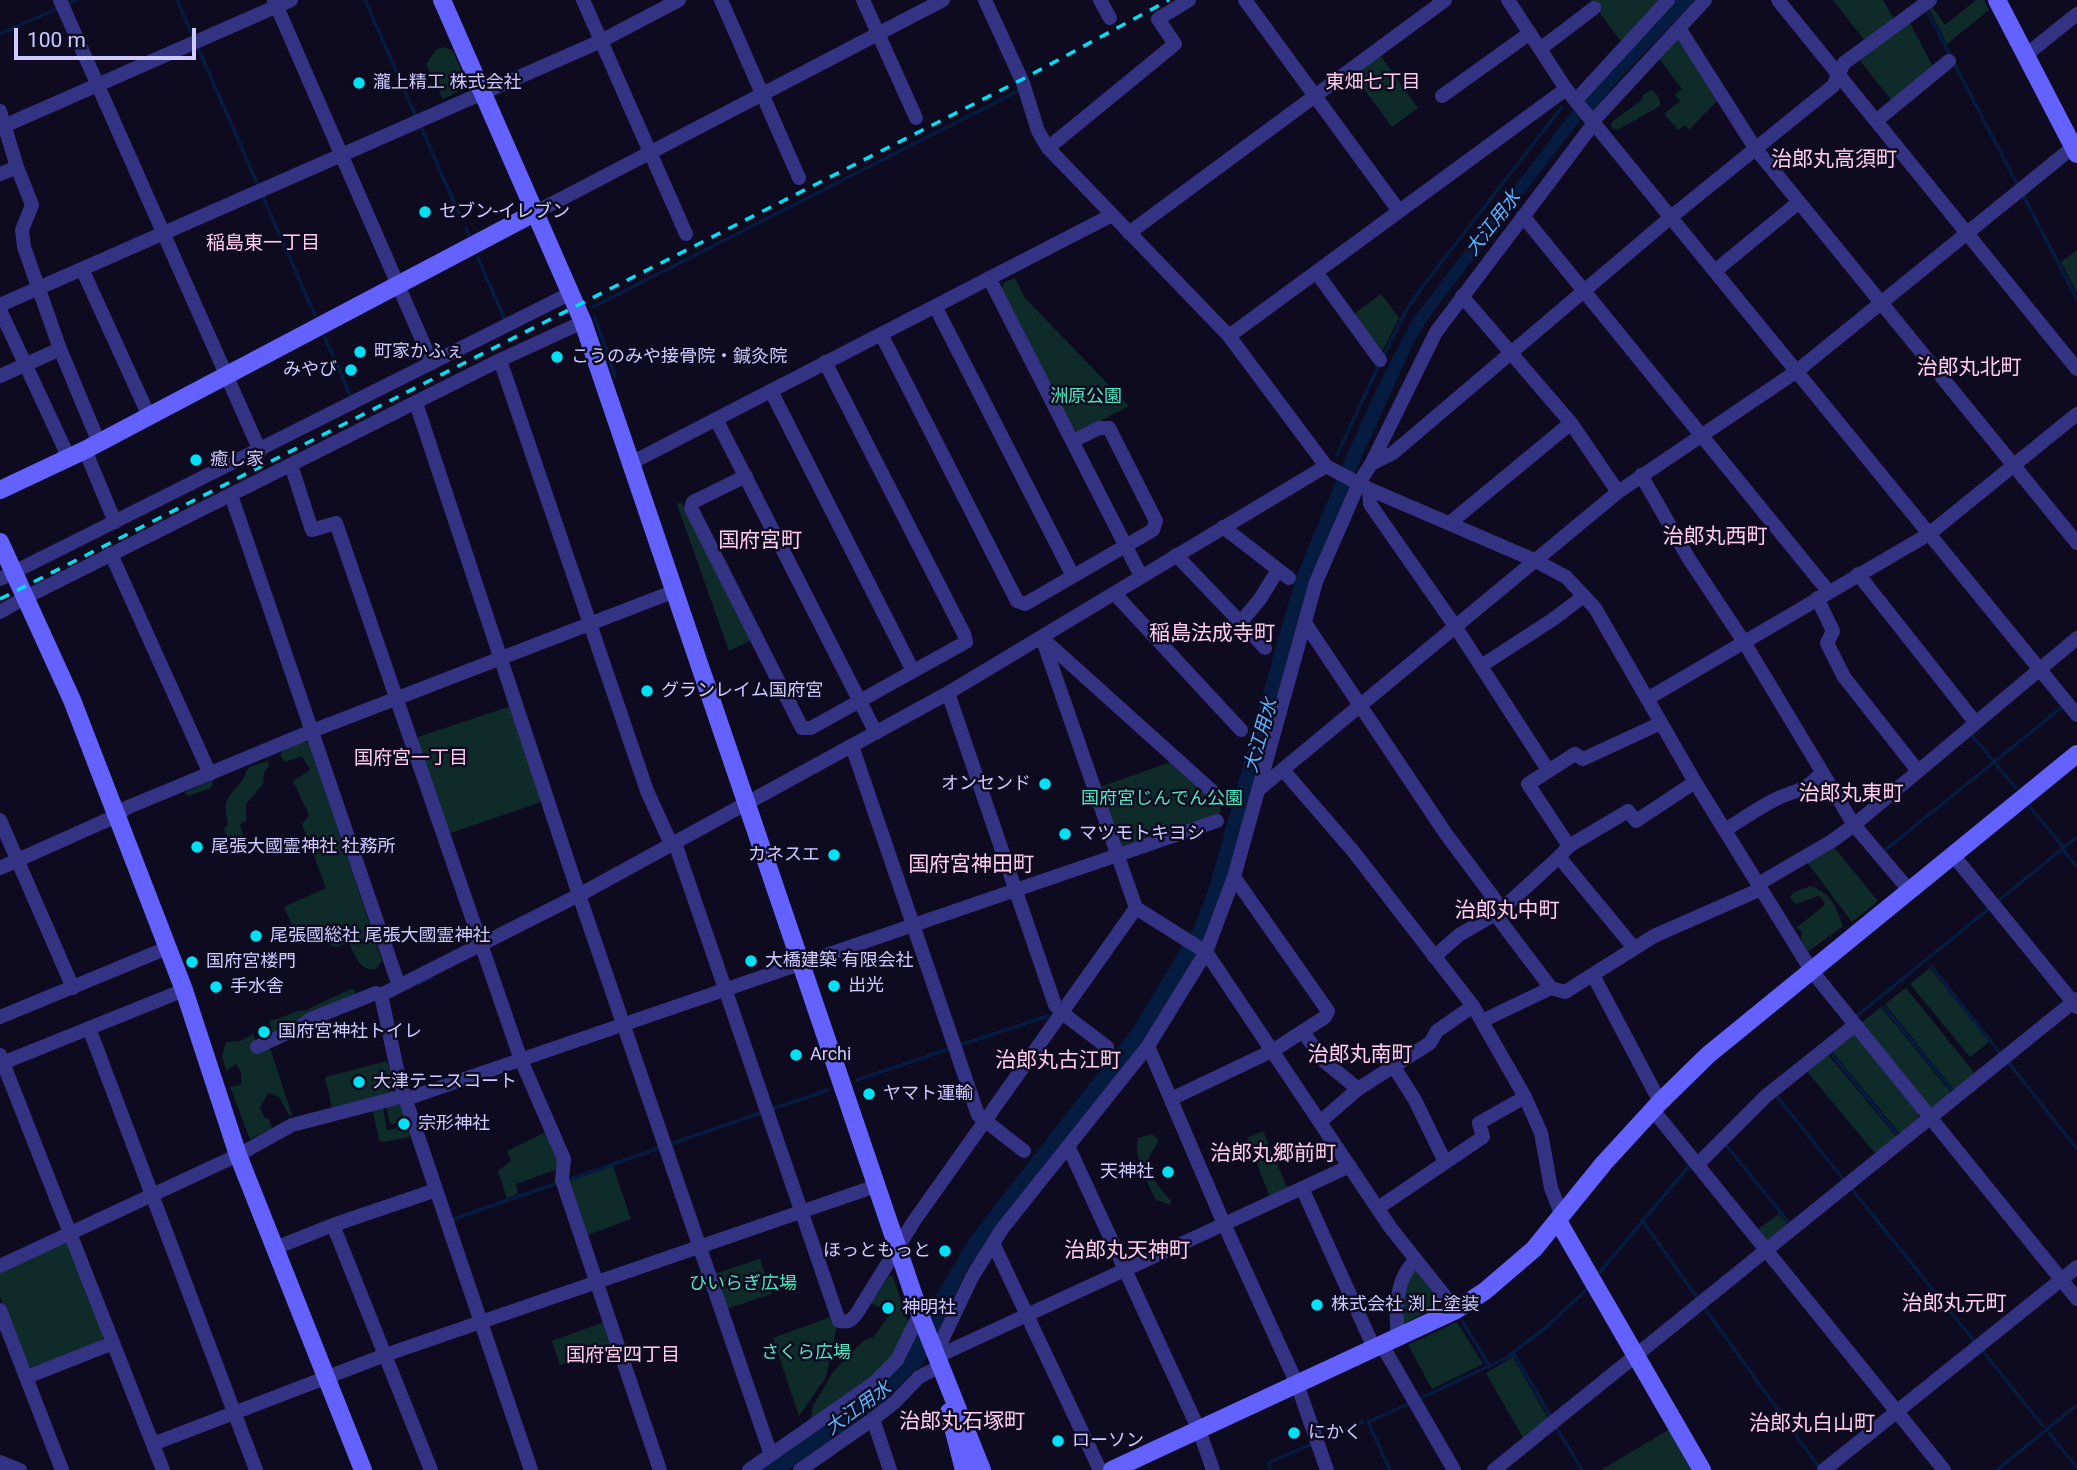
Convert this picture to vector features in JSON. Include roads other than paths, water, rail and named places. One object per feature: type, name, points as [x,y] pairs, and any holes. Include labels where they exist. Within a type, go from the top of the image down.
[{"type":"street","points":[[60,0],[260,451]]},
{"type":"street","points":[[115,522],[84,451],[60,349],[24,247],[22,230],[32,205],[2,118],[98,85],[275,3],[291,0]]},
{"type":"street","points":[[442,0],[583,322],[897,1247],[937,1360],[982,1470]]},
{"type":"street","points":[[583,0],[686,234]]},
{"type":"street","points":[[84,451],[25,364],[0,307],[340,154],[601,41],[679,0]]},
{"type":"street","points":[[721,0],[799,178]]},
{"type":"street","points":[[863,0],[916,118]]},
{"type":"street","points":[[0,490],[84,451],[943,0]]},
{"type":"street","points":[[985,0],[1023,83],[1038,131],[1048,148],[1229,336],[1332,469],[1534,560],[1566,578],[1595,608],[1695,782],[1811,970],[2077,1298]]},
{"type":"street","points":[[1100,0],[1110,18]]},
{"type":"street","points":[[1048,148],[1175,44],[1158,19],[1189,0]]},
{"type":"street","points":[[1245,0],[1399,211]]},
{"type":"street","points":[[1129,233],[1445,0]]},
{"type":"street","points":[[1508,0],[1573,97],[2077,715]]},
{"type":"street","points":[[1229,336],[1399,211],[1573,97],[1668,0]]},
{"type":"street","points":[[964,1470],[937,1360],[972,1277],[993,1243],[1148,1045],[1206,952],[1234,877],[1316,582],[1436,332],[1592,120],[1705,0]]},
{"type":"street","points":[[1777,0],[2077,369]]},
{"type":"street","points":[[1371,464],[1393,453],[1671,217],[1833,86],[1844,63],[1930,0]]},
{"type":"street","points":[[1258,790],[1618,492],[1797,371],[1966,233],[2076,149],[1997,0]]},
{"type":"street","points":[[275,3],[432,363]]},
{"type":"street","points":[[1540,49],[1594,8]]},
{"type":"street","points":[[2026,55],[2077,14]]},
{"type":"street","points":[[1679,28],[1755,148],[2077,543]]},
{"type":"street","points":[[1442,96],[1530,33]]},
{"type":"street","points":[[1876,121],[1949,61]]},
{"type":"street","points":[[0,174],[17,167]]},
{"type":"street","points":[[1715,271],[1799,202]]},
{"type":"street","points":[[631,463],[1112,215]]},
{"type":"street","points":[[1523,216],[1702,433],[1823,595],[1833,631],[1827,643],[1844,677],[1918,771]]},
{"type":"street","points":[[82,269],[149,416]]},
{"type":"street","points":[[1316,272],[1380,360]]},
{"type":"street","points":[[989,278],[1141,576]]},
{"type":"street","points":[[7,576],[571,293]]},
{"type":"street","points":[[1462,296],[1570,424],[1618,492]]},
{"type":"street","points":[[936,306],[1073,576]]},
{"type":"street","points":[[0,612],[500,360],[583,322]]},
{"type":"street","points":[[880,334],[1017,601],[1025,604],[1153,530],[1156,521],[1110,428],[1099,428],[1073,441]]},
{"type":"street","points":[[0,376],[60,349]]},
{"type":"street","points":[[500,360],[647,791],[673,844],[839,1321],[851,1320],[858,1313],[897,1247],[1136,908]]},
{"type":"street","points":[[746,476],[693,502],[691,508],[802,728],[811,728],[965,642],[964,634],[825,362]]},
{"type":"street","points":[[771,391],[913,671]]},
{"type":"street","points":[[416,402],[579,895],[771,1455]]},
{"type":"street","points":[[1647,699],[1929,534],[2077,414]]},
{"type":"street","points":[[716,419],[876,733]]},
{"type":"street","points":[[1451,522],[1570,424]]},
{"type":"street","points":[[291,466],[312,530],[336,523],[521,1060],[564,1159],[562,1180],[660,1470]]},
{"type":"street","points":[[257,1047],[312,1019],[376,993],[381,995],[579,895],[948,693],[1223,527],[1332,469]]},
{"type":"street","points":[[1641,475],[1689,559],[1744,642],[1854,825],[1909,890]]},
{"type":"street","points":[[1361,484],[1370,504],[1455,626],[1548,770]]},
{"type":"street","points":[[231,495],[399,986]]},
{"type":"street","points":[[1223,527],[1283,574],[1240,623]]},
{"type":"street","points":[[0,542],[7,576],[26,597],[72,700],[184,990],[238,1155],[363,1470]]},
{"type":"street","points":[[111,554],[210,774]]},
{"type":"street","points":[[1176,555],[1265,648]]},
{"type":"street","points":[[1858,574],[1976,722]]},
{"type":"street","points":[[0,868],[116,816],[126,808],[312,732],[675,591]]},
{"type":"street","points":[[1114,593],[1241,730]]},
{"type":"street","points":[[1481,666],[1584,596]]},
{"type":"street","points":[[1304,623],[1551,988],[1565,992],[1654,936],[1759,886],[1832,841],[2077,638]]},
{"type":"street","points":[[1042,638],[1221,799]]},
{"type":"street","points":[[1042,638],[1136,908],[1206,952],[1378,1208],[1456,1310]]},
{"type":"street","points":[[948,693],[1055,1005],[1107,1047]]},
{"type":"street","points":[[1569,846],[1528,784],[1575,754],[1583,759],[1661,723]]},
{"type":"street","points":[[852,746],[978,1115],[1024,1152]]},
{"type":"street","points":[[1112,1470],[1456,1310],[1509,1272],[1560,1218],[1604,1163],[1656,1106],[1718,1046],[2077,754]]},
{"type":"street","points":[[1283,770],[1353,851],[1482,1021],[1525,1097],[1541,1133],[1551,1188],[1560,1218],[1702,1470]]},
{"type":"street","points":[[1725,830],[1776,799],[1810,785],[1822,772]]},
{"type":"street","points":[[1434,957],[1459,935],[1498,911],[1569,846],[1628,811],[1636,821],[1695,782]]},
{"type":"street","points":[[0,820],[73,988]]},
{"type":"street","points":[[0,1266],[238,1155],[292,1125],[405,1097],[521,1060],[1217,821]]},
{"type":"street","points":[[1494,1470],[2076,1003],[1953,855]]},
{"type":"street","points":[[1559,858],[1634,948]]},
{"type":"street","points":[[1171,1099],[1274,1050],[1325,1017],[1328,1011],[1234,877]]},
{"type":"street","points":[[0,1017],[167,948]]},
{"type":"street","points":[[1593,975],[1656,1106],[1697,1165],[1944,1470]]},
{"type":"street","points":[[1482,1021],[1551,988]]},
{"type":"street","points":[[163,1470],[1,1061],[184,990]]},
{"type":"street","points":[[381,995],[405,1097],[531,1470]]},
{"type":"street","points":[[1320,1122],[1358,1089],[1430,1043],[1437,1031],[1473,1006]]},
{"type":"street","points":[[1697,1165],[1766,1096],[1855,1025]]},
{"type":"street","points":[[89,1028],[256,1470]]},
{"type":"street","points":[[1303,1031],[1324,1061],[1358,1089]]},
{"type":"street","points":[[1148,1045],[1224,1224],[1297,1384],[1327,1470]]},
{"type":"street","points":[[1394,1067],[1415,1100],[1446,1162]]},
{"type":"street","points":[[1378,1208],[1483,1138],[1479,1123],[1525,1097]]},
{"type":"street","points":[[1068,1146],[1199,1430],[1213,1470]]},
{"type":"street","points":[[800,1470],[895,1402],[937,1360],[1027,1315],[1350,1166]]},
{"type":"street","points":[[153,1444],[385,1355],[876,1186]]},
{"type":"street","points":[[1302,1188],[1454,1470]]},
{"type":"street","points":[[275,1248],[436,1190]]},
{"type":"street","points":[[333,1225],[431,1470]]},
{"type":"street","points":[[993,1243],[1100,1470]]},
{"type":"street","points":[[1385,1343],[1399,1290],[1409,1265],[1416,1260]]},
{"type":"street","points":[[1824,1470],[2077,1267]]},
{"type":"street","points":[[0,1310],[62,1470]]},
{"type":"street","points":[[749,1470],[874,1383],[897,1360],[921,1315]]},
{"type":"street","points":[[27,1377],[113,1343]]},
{"type":"street","points":[[873,1419],[890,1470]]},
{"type":"street","points":[[0,1462],[20,1470]]},
{"type":"water","name":"大江用水","points":[[1674,0],[1696,0],[1625,73],[1594,110],[1585,114],[1432,313],[1414,342],[1357,468],[1226,885],[1204,943],[1147,1037],[965,1273],[923,1365],[883,1403],[788,1470],[759,1470],[897,1369],[909,1353],[909,1345],[924,1316],[969,1239],[1133,1028],[1194,927],[1209,888],[1299,570],[1376,390],[1412,320],[1576,106]]},
{"type":"waterway","points":[[68,4],[77,0]]},
{"type":"waterway","points":[[177,0],[194,39]]},
{"type":"waterway","points":[[365,0],[416,116]]},
{"type":"waterway","points":[[0,34],[59,8]]},
{"type":"waterway","points":[[1926,9],[2017,184]]},
{"type":"waterway","points":[[198,48],[258,185]]},
{"type":"waterway","points":[[593,307],[1018,91]]},
{"type":"waterway","name":"大江用水","points":[[1383,357],[1407,309],[1426,282],[1562,107]]},
{"type":"waterway","points":[[421,127],[461,218]]},
{"type":"waterway","points":[[262,195],[315,315]]},
{"type":"waterway","points":[[2023,195],[2077,299]]},
{"type":"waterway","points":[[466,228],[469,236]]},
{"type":"waterway","points":[[478,258],[505,320]]},
{"type":"waterway","points":[[595,318],[609,357]]},
{"type":"waterway","points":[[325,338],[351,397]]},
{"type":"waterway","points":[[610,362],[615,376]]},
{"type":"waterway","points":[[1337,455],[1379,365]]},
{"type":"waterway","points":[[1884,851],[2062,707]]},
{"type":"waterway","points":[[1970,733],[2016,788]]},
{"type":"waterway","points":[[2030,807],[2064,848]]},
{"type":"waterway","points":[[1998,901],[2077,837]]},
{"type":"waterway","points":[[2063,850],[2077,867]]},
{"type":"waterway","points":[[1858,1015],[1990,908]]},
{"type":"waterway","points":[[1931,966],[2000,1053]]},
{"type":"waterway","points":[[419,983],[431,978]]},
{"type":"waterway","points":[[1884,1007],[1952,1090]]},
{"type":"waterway","points":[[960,1045],[1048,1016]]},
{"type":"waterway","points":[[857,1080],[949,1049]]},
{"type":"waterway","points":[[1830,1052],[1897,1134]]},
{"type":"waterway","points":[[2008,1062],[2077,1149]]},
{"type":"waterway","points":[[772,1109],[828,1090]]},
{"type":"waterway","points":[[1775,1094],[1844,1180]]},
{"type":"waterway","points":[[671,1144],[760,1113]]},
{"type":"waterway","points":[[1725,1144],[1790,1224]]},
{"type":"waterway","points":[[568,1180],[659,1148]]},
{"type":"waterway","points":[[1600,1272],[1689,1166]]},
{"type":"waterway","points":[[454,1219],[557,1183]]},
{"type":"waterway","points":[[1851,1188],[1974,1341]]},
{"type":"waterway","points":[[1642,1220],[1698,1299]]},
{"type":"waterway","points":[[1419,1399],[1506,1358],[1543,1330],[1587,1289]]},
{"type":"waterway","points":[[1703,1306],[1819,1467]]},
{"type":"waterway","points":[[1463,1322],[1490,1367]]},
{"type":"waterway","points":[[1982,1350],[2043,1426]]},
{"type":"waterway","points":[[1513,1353],[1551,1417]]},
{"type":"waterway","points":[[1390,1470],[1368,1422],[1408,1404]]},
{"type":"waterway","points":[[1997,1470],[2077,1405]]},
{"type":"waterway","points":[[1325,1438],[1363,1422]]},
{"type":"waterway","points":[[1556,1427],[1582,1470]]},
{"type":"waterway","points":[[2049,1433],[2077,1468]]},
{"type":"waterway","points":[[1271,1470],[1268,1463],[1314,1443]]},
{"type":"railway","points":[[0,599],[1021,80],[1169,0]]},
{"type":"place","name":"瀧上精工 株式会社","points":[[359,83]]},
{"type":"place","name":"セブン-イレブン","points":[[425,212]]},
{"type":"place","name":"町家かふぇ","points":[[360,352]]},
{"type":"place","name":"こうのみや接骨院・鍼灸院","points":[[557,357]]},
{"type":"place","name":"みやび","points":[[351,370]]},
{"type":"place","name":"癒し家","points":[[196,460]]},
{"type":"place","name":"グランレイム国府宮","points":[[647,691]]},
{"type":"place","name":"オンセンド","points":[[1045,784]]},
{"type":"place","name":"マツモトキヨシ","points":[[1065,834]]},
{"type":"place","name":"尾張大國霊神社 社務所","points":[[197,847]]},
{"type":"place","name":"カネスエ","points":[[834,855]]},
{"type":"place","name":"尾張國総社 尾張大國霊神社","points":[[256,936]]},
{"type":"place","name":"大橋建築 有限会社","points":[[751,961]]},
{"type":"place","name":"国府宮楼門","points":[[192,962]]},
{"type":"place","name":"出光","points":[[834,986]]},
{"type":"place","name":"手水舎","points":[[216,987]]},
{"type":"place","name":"国府宮神社トイレ","points":[[264,1032]]},
{"type":"place","name":"Archi","points":[[796,1055]]},
{"type":"place","name":"大津テニスコート","points":[[359,1082]]},
{"type":"place","name":"ヤマト運輸","points":[[869,1094]]},
{"type":"place","name":"宗形神社","points":[[404,1124]]},
{"type":"place","name":"天神社","points":[[1168,1172]]},
{"type":"place","name":"ほっともっと","points":[[945,1251]]},
{"type":"place","name":"株式会社 渕上塗装","points":[[1317,1305]]},
{"type":"place","name":"神明社","points":[[888,1308]]},
{"type":"place","name":"にかく","points":[[1294,1433]]},
{"type":"place","name":"ローソン","points":[[1058,1441]]},
{"type":"district","name":"東畑七丁目","points":[[1373,83]]},
{"type":"district","name":"治郎丸高須町","points":[[1834,161]]},
{"type":"district","name":"稲島東一丁目","points":[[263,244]]},
{"type":"district","name":"治郎丸北町","points":[[1969,369]]},
{"type":"district","name":"治郎丸西町","points":[[1715,538]]},
{"type":"district","name":"国府宮町","points":[[760,542]]},
{"type":"district","name":"稲島法成寺町","points":[[1212,635]]},
{"type":"district","name":"国府宮一丁目","points":[[411,759]]},
{"type":"district","name":"治郎丸東町","points":[[1851,795]]},
{"type":"district","name":"国府宮神田町","points":[[971,866]]},
{"type":"district","name":"治郎丸中町","points":[[1507,912]]},
{"type":"district","name":"治郎丸南町","points":[[1360,1056]]},
{"type":"district","name":"治郎丸古江町","points":[[1058,1062]]},
{"type":"district","name":"治郎丸郷前町","points":[[1273,1155]]},
{"type":"district","name":"治郎丸天神町","points":[[1127,1252]]},
{"type":"district","name":"治郎丸元町","points":[[1954,1305]]},
{"type":"district","name":"国府宮四丁目","points":[[623,1356]]},
{"type":"district","name":"治郎丸石塚町","points":[[962,1423]]},
{"type":"district","name":"治郎丸白山町","points":[[1812,1425]]},
{"type":"park label","name":"洲原公園","points":[[1086,397]]},
{"type":"park label","name":"国府宮じんでん公園","points":[[1162,799]]},
{"type":"park label","name":"ひいらぎ広場","points":[[743,1284]]},
{"type":"park label","name":"さくら広場","points":[[806,1353]]}]
